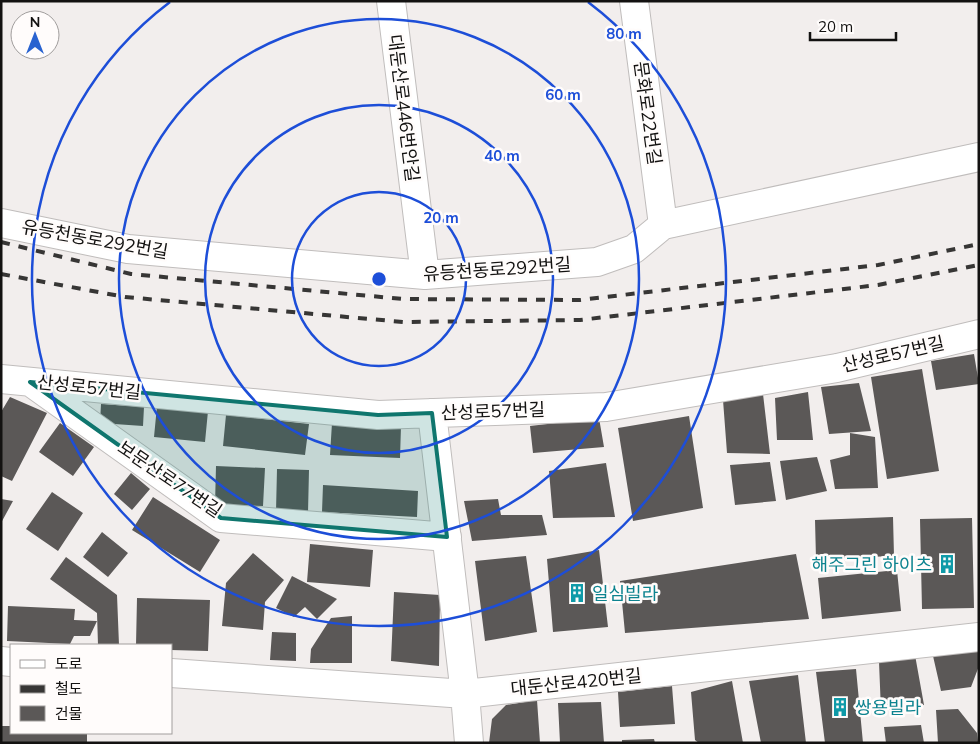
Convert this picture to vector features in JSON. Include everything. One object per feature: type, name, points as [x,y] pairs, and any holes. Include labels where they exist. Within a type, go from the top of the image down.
[{"type":"street","name":"대둔산로446번안길","points":[[391,1],[425,275]]},
{"type":"street","name":"문화로22번길","points":[[634,1],[663,225]]},
{"type":"street","name":"유등천동로292번길","points":[[1,223],[128,249],[425,275],[597,262],[634,249],[663,225],[979,157]]},
{"type":"street","name":"산성로57번길","points":[[1,379],[378,415],[606,407],[837,368],[979,334]]},
{"type":"street","name":"보문산로77번길","points":[[30,382],[221,518],[447,537]]},
{"type":"street","points":[[432,414],[470,743]]},
{"type":"street","name":"대둔산로420번길","points":[[172,673],[465,694],[979,637]]},
{"type":"highlighted area","points":[[30,382],[378,415],[432,413],[447,537],[221,518]]},
{"type":"building","points":[[974,354],[979,384],[936,390],[931,361]]},
{"type":"building","points":[[922,369],[939,471],[887,479],[871,377]]},
{"type":"building","points":[[859,383],[871,431],[829,434],[821,387]]},
{"type":"building","points":[[808,392],[813,440],[777,440],[775,398]]},
{"type":"building","points":[[763,394],[770,454],[727,453],[723,400]]},
{"type":"building","points":[[10,397],[47,413],[12,481],[1,476],[1,412]]},
{"type":"building","points":[[101,404],[144,407],[143,426],[100,423]]},
{"type":"building","points":[[157,406],[208,411],[205,442],[154,437]]},
{"type":"building","points":[[226,415],[309,424],[305,455],[223,446]]},
{"type":"building","points":[[689,416],[703,508],[633,521],[618,428]]},
{"type":"building","points":[[599,418],[604,447],[533,453],[530,426]]},
{"type":"building","points":[[60,423],[94,447],[73,476],[39,452]]},
{"type":"building","points":[[332,423],[401,426],[400,458],[330,455]]},
{"type":"building","points":[[850,433],[875,437],[878,488],[835,489],[830,460],[850,455]]},
{"type":"building","points":[[817,457],[827,491],[786,500],[780,461]]},
{"type":"building","points":[[770,462],[776,501],[735,505],[730,465]]},
{"type":"building","points":[[606,463],[615,517],[553,518],[549,471]]},
{"type":"building","points":[[216,466],[265,468],[263,506],[215,505]]},
{"type":"building","points":[[277,469],[309,470],[308,513],[276,512]]},
{"type":"building","points":[[131,473],[150,489],[132,510],[114,494]]},
{"type":"building","points":[[323,485],[418,491],[417,517],[322,512]]},
{"type":"building","points":[[52,492],[83,513],[58,551],[26,529]]},
{"type":"building","points":[[153,497],[220,540],[200,572],[132,530]]},
{"type":"building","points":[[1,499],[13,501],[1,523]]},
{"type":"building","points":[[498,499],[501,515],[542,515],[547,535],[472,541],[464,501]]},
{"type":"building","points":[[893,517],[894,556],[816,559],[815,520]]},
{"type":"building","name":"해주그린 하이츠","points":[[972,518],[974,608],[922,609],[920,519]]},
{"type":"building","points":[[102,532],[128,553],[108,577],[83,557]]},
{"type":"building","points":[[310,544],[373,550],[370,587],[307,582]]},
{"type":"building","name":"일심빌라","points":[[599,550],[608,627],[553,632],[547,559]]},
{"type":"building","points":[[253,553],[284,580],[265,602],[263,630],[222,626],[226,583]]},
{"type":"building","points":[[796,554],[809,619],[625,633],[620,581]]},
{"type":"building","points":[[526,556],[537,632],[485,641],[475,561]]},
{"type":"building","points":[[66,557],[117,595],[119,644],[98,644],[97,613],[50,579]]},
{"type":"building","points":[[897,570],[901,611],[822,619],[818,578]]},
{"type":"building","points":[[292,576],[337,599],[317,619],[305,607],[294,617],[276,608]]},
{"type":"building","points":[[394,592],[440,595],[439,666],[391,661]]},
{"type":"building","points":[[137,598],[210,600],[208,651],[172,650],[172,644],[136,644]]},
{"type":"building","points":[[8,606],[75,609],[74,620],[97,621],[90,636],[74,636],[70,644],[7,641]]},
{"type":"building","points":[[352,616],[352,663],[310,663],[311,649],[331,618]]},
{"type":"building","points":[[272,632],[296,633],[296,661],[270,660]]},
{"type":"building","points":[[979,647],[979,666],[971,687],[941,691],[933,656]]},
{"type":"building","points":[[915,655],[924,705],[881,711],[879,662]]},
{"type":"building","name":"쌍용빌라","points":[[856,669],[863,743],[825,743],[816,672]]},
{"type":"building","points":[[798,675],[806,743],[761,743],[749,681]]},
{"type":"building","points":[[732,681],[743,743],[699,743],[695,740],[691,692]]},
{"type":"building","points":[[672,686],[675,724],[620,727],[618,692]]},
{"type":"building","points":[[537,700],[540,743],[489,743],[492,719],[506,705]]},
{"type":"building","points":[[601,702],[604,743],[560,743],[558,703]]},
{"type":"building","points":[[958,709],[977,733],[978,743],[938,743],[936,710]]},
{"type":"building","points":[[921,725],[924,743],[886,743],[884,727]]},
{"type":"building","points":[[1,726],[10,726],[10,734],[87,734],[87,743],[1,743]]},
{"type":"building","points":[[654,739],[655,743],[622,743],[622,740]]},
{"type":"railway","points":[[1,242],[131,274],[403,299],[580,300],[878,265],[979,244]]},
{"type":"railway","points":[[1,274],[125,297],[403,322],[580,320],[878,285],[979,265]]},
{"type":"place","name":"해주그린 하이츠","points":[[947,564]]},
{"type":"place","name":"일심빌라","points":[[577,593]]},
{"type":"place","name":"쌍용빌라","points":[[840,707]]}]
